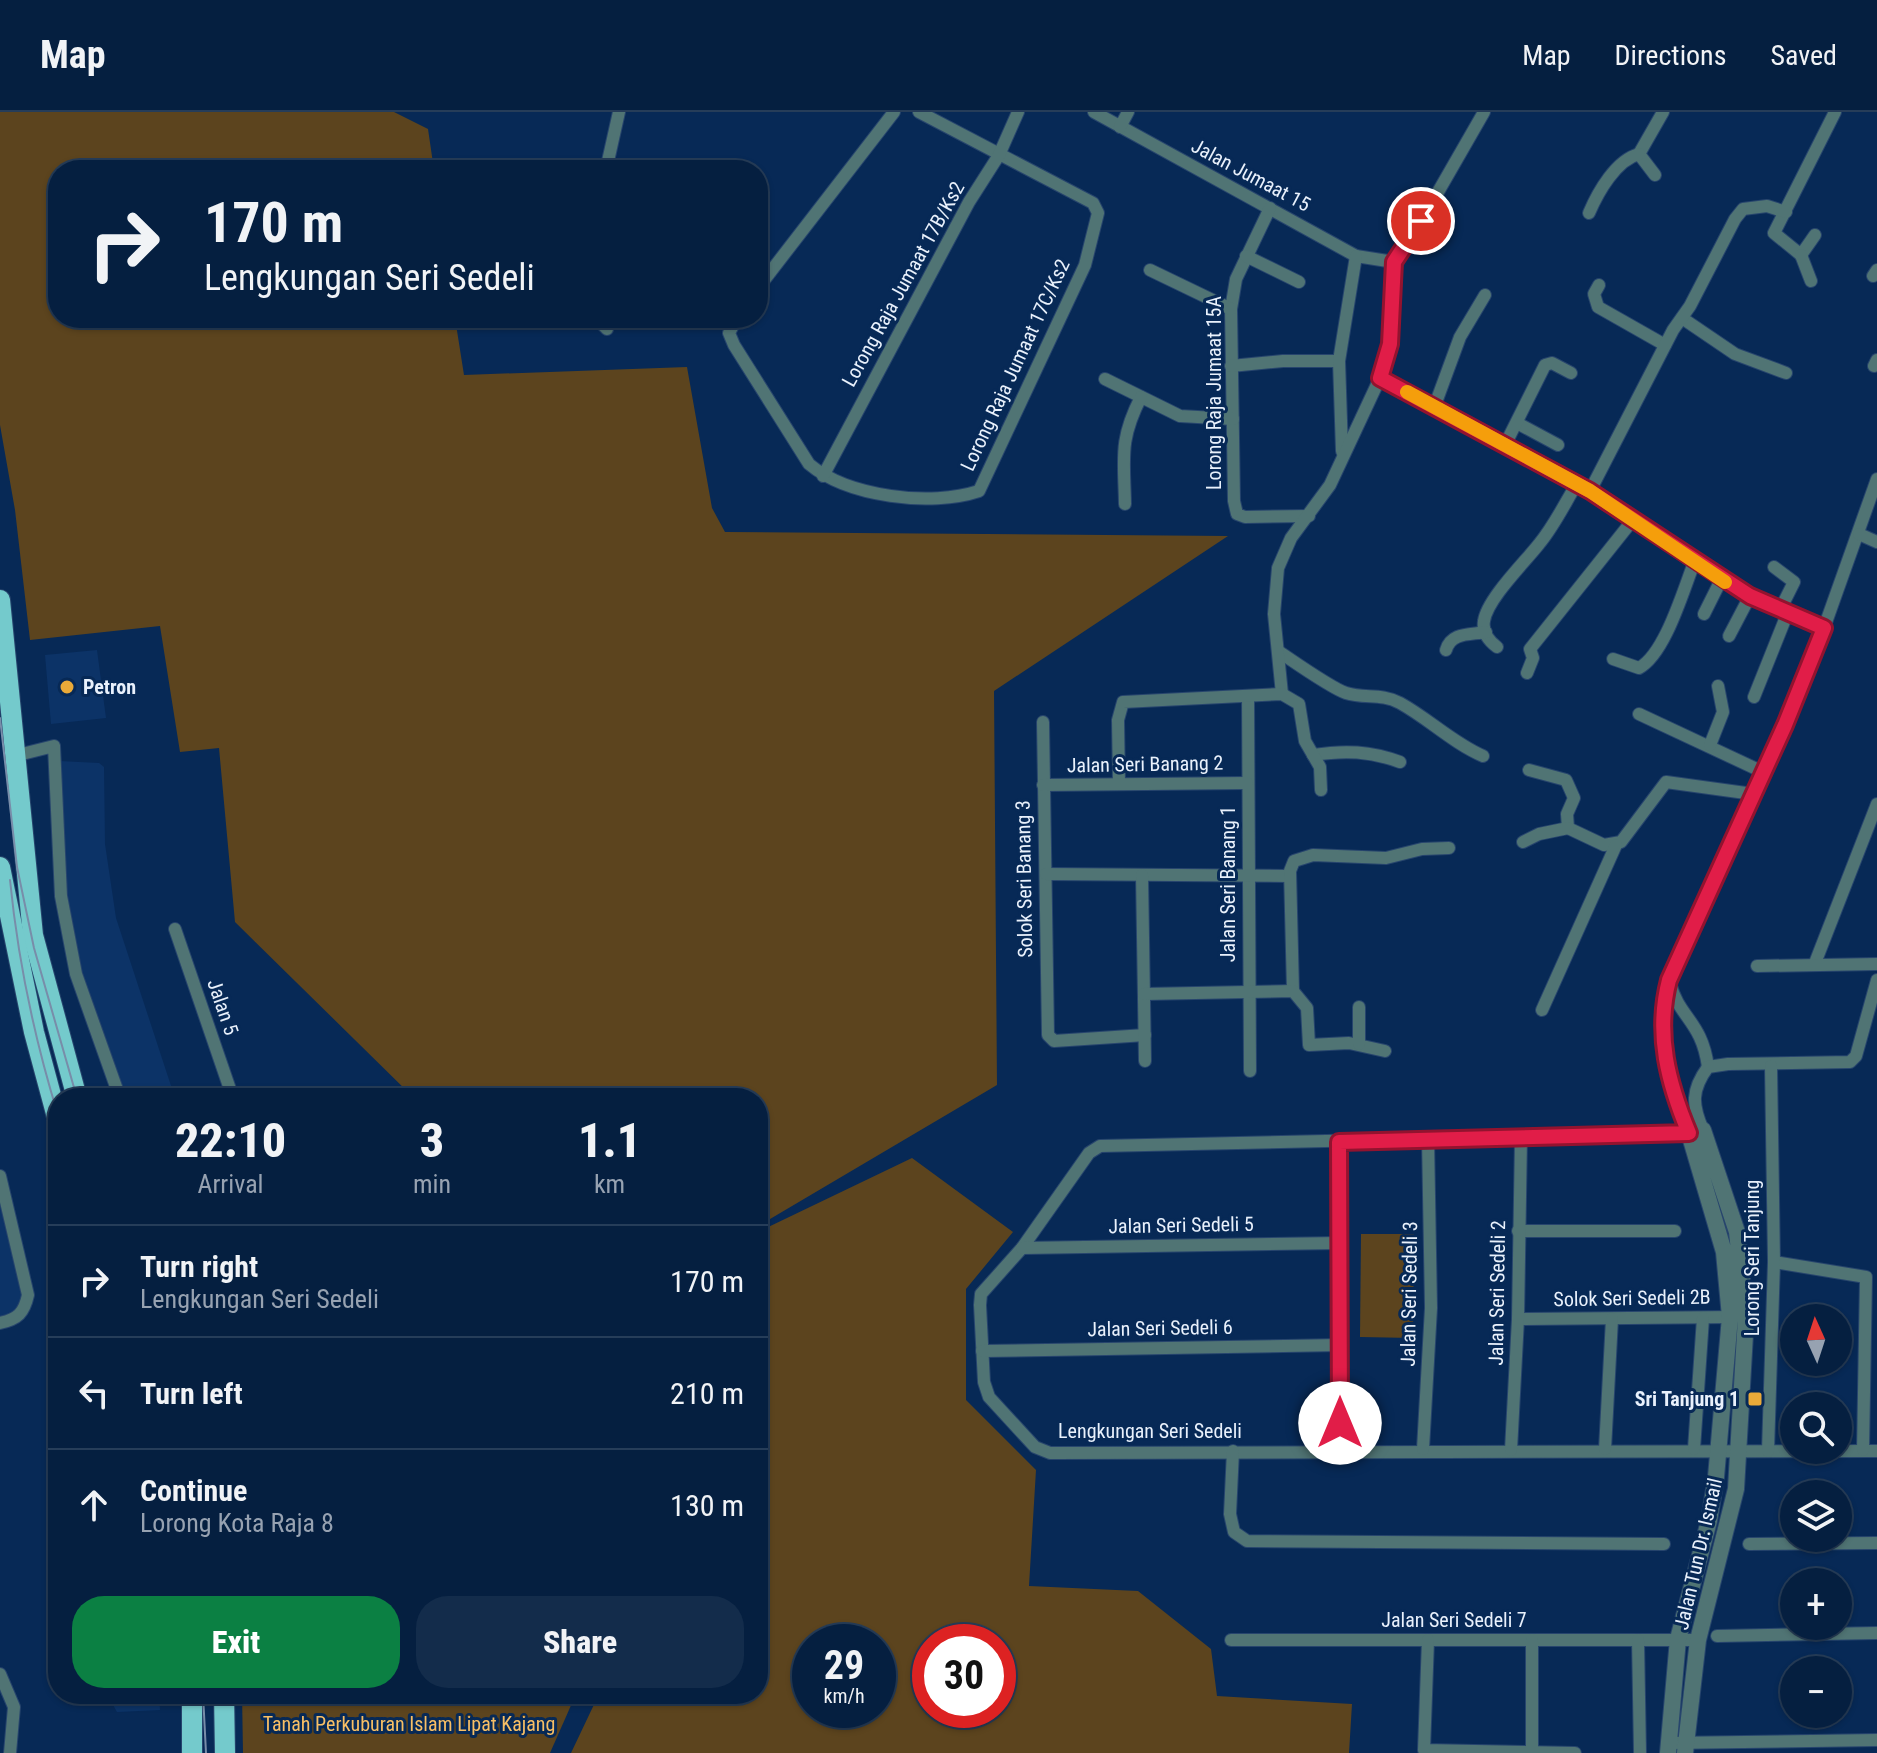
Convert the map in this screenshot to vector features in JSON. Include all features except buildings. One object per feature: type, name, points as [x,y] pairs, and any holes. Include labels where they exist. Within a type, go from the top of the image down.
[{"type":"highway","points":[[0,600],[7,673],[9,744],[33,935],[74,1088]]},
{"type":"highway","points":[[0,869],[34,1032],[49,1088]]},
{"type":"highway","points":[[192,1704],[192,1753]]},
{"type":"highway","points":[[224,1704],[225,1753]]},
{"type":"street","points":[[608,160],[619,112]]},
{"type":"street","points":[[768,275],[894,112]]},
{"type":"street","points":[[919,112],[999,155]]},
{"type":"street","name":"Lorong Raja Jumaat 17B/Ks2","points":[[823,476],[969,202],[999,155],[1018,112]]},
{"type":"street","name":"Jalan Jumaat 15","points":[[1094,112],[1356,256],[1394,262]]},
{"type":"street","points":[[1120,127],[1128,112]]},
{"type":"street","points":[[1282,694],[1274,614],[1278,568],[1291,538],[1330,485],[1380,378],[1390,344],[1394,262],[1407,246],[1484,112]]},
{"type":"street","points":[[1589,213],[1596,197],[1623,161],[1639,154],[1663,112]]},
{"type":"street","points":[[1811,281],[1801,255],[1775,238],[1835,112]]},
{"type":"street","points":[[1639,154],[1655,175]]},
{"type":"street","name":"Lorong Raja Jumaat 17C/Ks2","points":[[823,476],[865,491],[895,496],[958,497],[979,491],[1085,265],[1098,213],[1093,203],[999,155]]},
{"type":"street","points":[[1590,491],[1665,345],[1743,209],[1767,206],[1786,212]]},
{"type":"street","name":"Lorong Raja Jumaat 15A","points":[[1270,208],[1236,279],[1231,309],[1234,501],[1237,514],[1254,518],[1309,516]]},
{"type":"street","points":[[1801,255],[1815,235]]},
{"type":"street","points":[[1246,256],[1299,282]]},
{"type":"street","points":[[1343,454],[1339,361],[1356,256]]},
{"type":"street","points":[[1150,270],[1231,309]]},
{"type":"street","points":[[1599,285],[1594,294],[1598,307],[1665,345]]},
{"type":"street","points":[[1432,399],[1460,337],[1485,295]]},
{"type":"street","points":[[1682,318],[1735,354],[1786,373]]},
{"type":"street","points":[[732,328],[729,333],[734,345],[809,464],[823,476]]},
{"type":"street","points":[[1231,366],[1339,361]]},
{"type":"street","points":[[1511,433],[1545,365],[1552,363],[1571,373]]},
{"type":"street","points":[[1380,378],[1511,433],[1558,445]]},
{"type":"street","points":[[1105,379],[1180,416],[1233,419]]},
{"type":"street","points":[[1125,504],[1123,444],[1126,426],[1141,397]]},
{"type":"street","points":[[1511,433],[1576,485],[1590,491],[1721,580],[1824,628]]},
{"type":"street","points":[[1696,1132],[1674,1099],[1666,1065],[1662,1023],[1669,980],[1824,628],[1877,479]]},
{"type":"street","points":[[1497,647],[1488,641],[1484,621],[1490,608],[1541,542],[1576,485]]},
{"type":"street","points":[[1527,673],[1533,658],[1530,649],[1632,521]]},
{"type":"street","points":[[1859,534],[1877,542]]},
{"type":"street","points":[[1613,659],[1639,668],[1649,663],[1674,614],[1694,563]]},
{"type":"street","points":[[1754,697],[1794,582],[1774,567]]},
{"type":"street","points":[[1704,614],[1721,580]]},
{"type":"street","points":[[1729,636],[1750,596]]},
{"type":"street","points":[[1446,650],[1448,642],[1458,635],[1486,632]]},
{"type":"street","points":[[1278,651],[1346,693],[1380,694],[1400,704],[1483,756]]},
{"type":"street","points":[[0,700],[7,673]]},
{"type":"street","points":[[1710,745],[1723,712],[1718,686]]},
{"type":"street","points":[[1119,784],[1118,720],[1123,702],[1282,694],[1299,704],[1305,741],[1320,767],[1321,790]]},
{"type":"street","name":"Jalan Seri Banang 1","points":[[1248,696],[1250,1071]]},
{"type":"street","points":[[1639,714],[1763,772]]},
{"type":"street","name":"Solok Seri Banang 3","points":[[1043,722],[1048,1035],[1054,1041],[1145,1035]]},
{"type":"street","points":[[9,744],[54,746],[64,910],[76,974],[116,1088]]},
{"type":"street","points":[[1313,755],[1346,750],[1376,753],[1400,762]]},
{"type":"street","points":[[1529,770],[1566,780],[1571,786],[1574,798],[1567,814],[1568,828]]},
{"type":"street","points":[[1542,1010],[1616,845],[1666,782],[1753,794]]},
{"type":"street","name":"Jalan Seri Banang 2","points":[[1043,785],[1247,783]]},
{"type":"street","points":[[1815,963],[1877,804]]},
{"type":"street","points":[[1523,842],[1539,834],[1568,828],[1604,845],[1616,845]]},
{"type":"street","points":[[1385,1051],[1359,1044],[1309,1045],[1307,1008],[1293,991],[1290,876],[1294,861],[1300,856],[1386,858],[1422,849],[1449,848]]},
{"type":"street","points":[[1046,874],[1290,876]]},
{"type":"street","points":[[1142,875],[1145,1061]]},
{"type":"street","name":"Jalan 5","points":[[175,929],[230,1088]]},
{"type":"street","points":[[1757,966],[1877,964]]},
{"type":"street","points":[[1669,980],[1673,995],[1702,1036],[1708,1067],[1693,1097],[1696,1132]]},
{"type":"street","points":[[1708,1067],[1850,1062],[1856,1056],[1877,980]]},
{"type":"street","points":[[1144,994],[1293,991]]},
{"type":"street","points":[[1359,1007],[1359,1044]]},
{"type":"street","name":"Lorong Seri Tanjung","points":[[1768,1451],[1774,1262],[1771,1066]]},
{"type":"street","name":"Lengkungan Seri Sedeli","points":[[1696,1132],[1100,1146],[1089,1153],[1022,1248],[981,1294],[982,1351],[989,1397],[1035,1447],[1050,1453],[1340,1449],[1877,1451]]},
{"type":"street","name":"Jalan Tun Dr. Ismail","points":[[1677,1748],[1698,1640],[1734,1501],[1738,1450],[1737,1232],[1696,1132]]},
{"type":"street","name":"Jalan Seri Sedeli 2","points":[[1511,1450],[1518,1319],[1521,1137]]},
{"type":"street","name":"Jalan Seri Sedeli 3","points":[[1423,1449],[1431,1308],[1428,1139]]},
{"type":"street","points":[[1339,1142],[1340,1449]]},
{"type":"street","points":[[0,1176],[28,1295],[25,1310],[15,1320],[0,1323]]},
{"type":"street","points":[[1518,1231],[1675,1231]]},
{"type":"street","name":"Jalan Seri Sedeli 5","points":[[1022,1248],[1340,1243]]},
{"type":"street","points":[[1774,1262],[1866,1277],[1871,1362],[1863,1450]]},
{"type":"street","name":"Jalan Tun Dr. Ismail","points":[[1677,1748],[1678,1639],[1709,1521],[1738,1317]]},
{"type":"street","name":"Solok Seri Sedeli 2B","points":[[1518,1319],[1738,1317]]},
{"type":"street","points":[[1694,1449],[1703,1318]]},
{"type":"street","points":[[1605,1449],[1612,1319]]},
{"type":"street","name":"Jalan Seri Sedeli 6","points":[[982,1351],[1340,1345]]},
{"type":"street","points":[[1233,1451],[1230,1514],[1234,1532],[1247,1541],[1664,1544]]},
{"type":"street","points":[[1749,1544],[1877,1543]]},
{"type":"street","points":[[1717,1636],[1877,1633]]},
{"type":"street","name":"Jalan Seri Sedeli 7","points":[[1231,1640],[1698,1640]]},
{"type":"street","points":[[1428,1640],[1424,1750],[1575,1753]]},
{"type":"street","points":[[1532,1640],[1532,1752]]},
{"type":"street","points":[[1638,1640],[1640,1753]]},
{"type":"street","points":[[0,1674],[14,1707],[10,1753]]},
{"type":"street","points":[[1677,1748],[1823,1747],[1877,1740]]},
{"type":"shaded area","points":[[97,650],[106,718],[51,724],[45,655]]},
{"type":"shaded area","points":[[59,761],[99,763],[104,767],[105,844],[116,918],[172,1088],[121,1088],[81,973],[67,899]]},
{"type":"shaded area","points":[[0,1195],[23,1294],[22,1306],[14,1316],[0,1319]]},
{"type":"shaded area","points":[[113,1704],[160,1704],[160,1710],[117,1712]]},
{"type":"green space","points":[[0,112],[394,112],[428,129],[433,160],[48,160],[48,328],[457,328],[464,375],[687,367],[712,508],[725,532],[1228,536],[994,691],[997,1085],[768,1220],[768,1088],[404,1088],[235,922],[219,748],[180,752],[160,626],[30,640],[15,510],[0,425]]},
{"type":"green space","points":[[912,1158],[1013,1232],[966,1289],[966,1400],[1036,1470],[1029,1586],[1138,1591],[1211,1649],[1217,1696],[1352,1704],[1349,1753],[571,1753],[594,1704],[768,1704],[768,1227]]},
{"type":"green space","points":[[1361,1234],[1414,1234],[1413,1338],[1360,1337]]},
{"type":"green space","name":"Tanah Perkuburan Islam Lipat Kajang","points":[[242,1704],[572,1704],[550,1753],[243,1753]]},
{"type":"tram line","points":[[0,718],[17,867],[34,948],[74,1088]]},
{"type":"tram line","points":[[10,880],[28,999],[51,1088]]},
{"type":"tram line","points":[[204,1704],[206,1753]]},
{"type":"slow traffic","points":[[1407,392],[1590,491],[1725,582]]},
{"type":"place","name":"Petron","points":[[67,687]]},
{"type":"place","name":"Sri Tanjung 1","points":[[1755,1399]]},
{"type":"route","points":[[1340,1423],[1339,1142],[1689,1133],[1674,1099],[1666,1065],[1662,1032],[1663,1002],[1669,980],[1785,725],[1824,628],[1750,596],[1694,563],[1590,491],[1506,443],[1380,378],[1390,344],[1394,262],[1421,221]]}]
